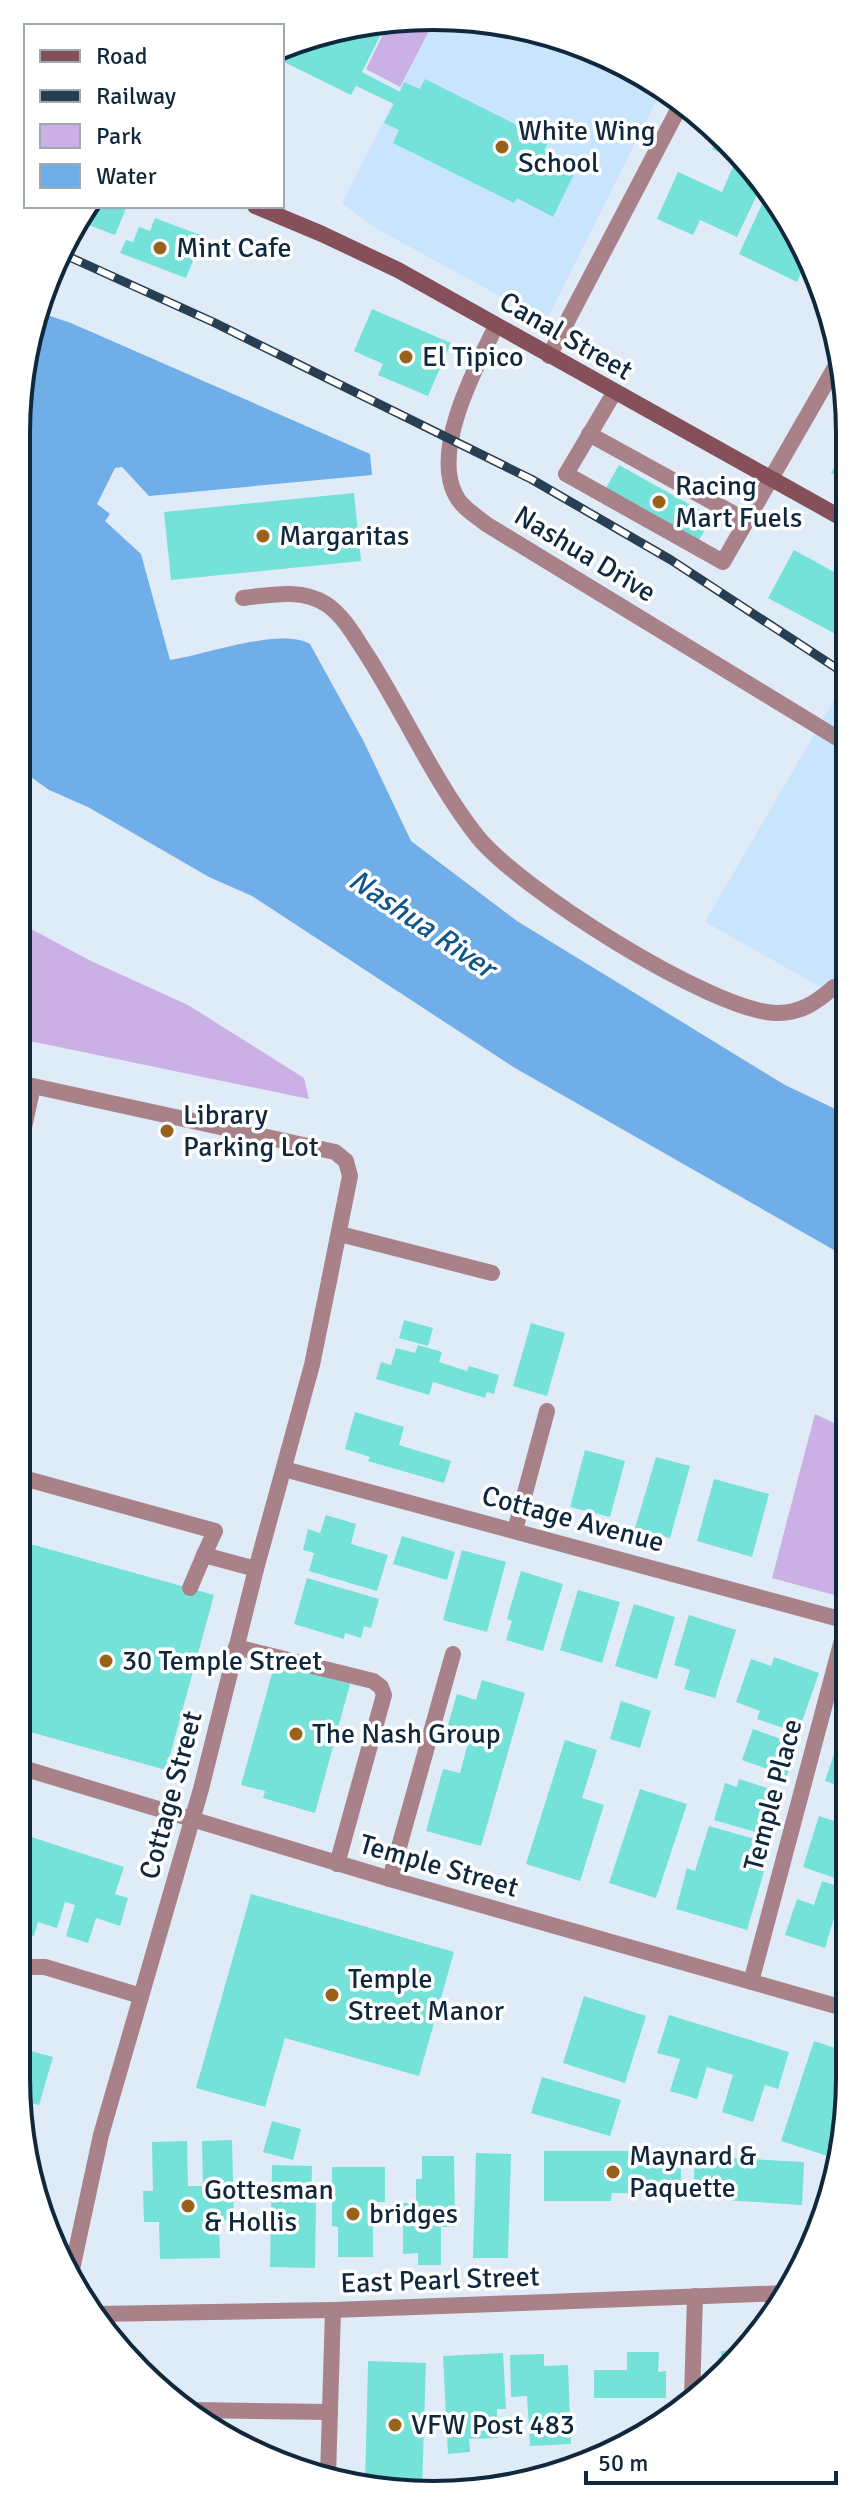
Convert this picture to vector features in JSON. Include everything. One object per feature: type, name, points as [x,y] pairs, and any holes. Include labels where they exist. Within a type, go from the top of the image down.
[{"type":"street","points":[[549,356],[677,112]]},
{"type":"street","name":"Canal Street","points":[[260,208],[358,251],[836,515]]},
{"type":"street","name":"Nashua Drive","points":[[496,326],[464,397],[452,437],[451,485],[463,506],[486,524],[836,737]]},
{"type":"street","points":[[614,393],[566,474],[723,562],[832,373]]},
{"type":"street","points":[[589,434],[747,521]]},
{"type":"street","points":[[243,598],[304,595],[325,603],[343,619],[398,703],[427,757],[476,835],[498,860],[612,940],[721,997],[775,1013],[797,1011],[814,1004],[834,987]]},
{"type":"street","name":"Cottage Street","points":[[30,1100],[33,1086],[296,1142],[335,1152],[350,1168],[350,1184],[312,1365],[192,1819],[101,2135],[74,2260]]},
{"type":"street","points":[[340,1234],[492,1273]]},
{"type":"street","points":[[515,1530],[547,1411]]},
{"type":"street","name":"Cottage Avenue","points":[[284,1469],[836,1619]]},
{"type":"street","points":[[30,1480],[215,1531],[190,1588]]},
{"type":"street","points":[[204,1555],[256,1569]]},
{"type":"street","points":[[236,1647],[373,1681],[381,1687],[384,1695],[337,1864]]},
{"type":"street","points":[[390,1879],[453,1654]]},
{"type":"street","name":"Temple Place","points":[[751,1982],[836,1667]]},
{"type":"street","name":"Temple Street","points":[[30,1770],[337,1864],[836,2006]]},
{"type":"street","points":[[30,1967],[45,1967],[141,1996]]},
{"type":"street","name":"East Pearl Street","points":[[106,2314],[333,2310],[773,2293]]},
{"type":"street","points":[[692,2386],[695,2296]]},
{"type":"street","points":[[328,2467],[333,2310]]},
{"type":"street","points":[[205,2410],[330,2412]]},
{"type":"shaded area","name":"White Wing School","points":[[429,30],[486,33],[563,51],[611,72],[658,99],[546,321],[377,229],[342,203]]},
{"type":"shaded area","points":[[836,697],[836,995],[705,922]]},
{"type":"green space","points":[[429,30],[400,87],[366,69],[384,33]]},
{"type":"green space","points":[[30,928],[91,961],[188,1005],[304,1078],[309,1099],[30,1041]]},
{"type":"green space","points":[[815,1414],[836,1424],[836,1595],[772,1578]]},
{"type":"water","name":"Nashua River","points":[[48,316],[71,323],[370,454],[372,475],[149,496],[122,467],[115,468],[97,504],[110,514],[105,521],[141,554],[170,660],[262,640],[297,640],[310,644],[364,742],[411,841],[517,921],[785,1085],[836,1109],[836,1251],[515,1068],[252,896],[209,877],[88,807],[49,790],[30,776],[30,433],[33,380]]},
{"type":"building","points":[[382,33],[362,72],[400,92],[404,82],[420,89],[425,79],[549,141],[544,150],[578,166],[553,217],[517,198],[514,203],[393,143],[399,130],[384,123],[394,104],[356,86],[351,95],[284,62],[284,59],[329,44]]},
{"type":"building","points":[[734,165],[757,194],[737,237],[700,220],[693,235],[657,219],[678,172],[722,192]]},
{"type":"building","points":[[763,202],[802,272],[797,282],[739,254]]},
{"type":"building","points":[[99,208],[126,208],[115,235],[88,225]]},
{"type":"building","name":"Mint Cafe","points":[[155,218],[203,236],[186,278],[120,253],[126,240],[133,242],[139,227],[150,231]]},
{"type":"building","name":"El Tipico","points":[[372,309],[451,343],[428,396],[378,375],[383,364],[354,351]]},
{"type":"building","name":"Racing Mart Fuels","points":[[619,465],[712,517],[699,540],[606,488]]},
{"type":"building","name":"Margaritas","points":[[354,493],[361,561],[171,580],[164,512]]},
{"type":"building","points":[[794,550],[836,573],[836,634],[768,598]]},
{"type":"building","points":[[404,1320],[433,1328],[428,1346],[399,1338]]},
{"type":"building","points":[[531,1323],[565,1333],[547,1396],[513,1386]]},
{"type":"building","points":[[418,1345],[442,1352],[439,1362],[467,1371],[469,1366],[499,1375],[494,1394],[487,1392],[485,1398],[433,1382],[429,1395],[376,1379],[381,1362],[391,1365],[396,1348],[415,1353]]},
{"type":"building","points":[[355,1412],[404,1427],[399,1445],[451,1461],[444,1483],[368,1461],[370,1457],[345,1449]]},
{"type":"building","points":[[585,1450],[625,1461],[610,1517],[570,1507]]},
{"type":"building","points":[[656,1457],[690,1466],[670,1538],[635,1528]]},
{"type":"building","points":[[714,1479],[769,1494],[752,1557],[697,1541]]},
{"type":"building","points":[[326,1515],[356,1524],[351,1544],[388,1555],[377,1591],[309,1571],[314,1553],[303,1550],[308,1529],[320,1533]]},
{"type":"building","points":[[402,1536],[455,1552],[447,1580],[393,1564]]},
{"type":"building","name":"30 Temple Street","points":[[30,1544],[214,1595],[166,1770],[30,1732]]},
{"type":"building","points":[[462,1550],[506,1562],[487,1632],[443,1620]]},
{"type":"building","points":[[521,1571],[563,1584],[543,1651],[506,1640],[512,1621],[507,1619]]},
{"type":"building","points":[[307,1578],[379,1599],[371,1628],[364,1626],[361,1638],[345,1633],[344,1639],[294,1624]]},
{"type":"building","points":[[578,1590],[620,1602],[602,1663],[560,1650]]},
{"type":"building","points":[[634,1604],[675,1617],[657,1679],[615,1666]]},
{"type":"building","points":[[689,1615],[736,1630],[715,1698],[684,1689],[690,1670],[674,1665]]},
{"type":"building","points":[[774,1657],[819,1673],[798,1733],[757,1719],[760,1711],[736,1702],[751,1659],[771,1666]]},
{"type":"building","name":"The Nash Group","points":[[275,1663],[350,1684],[315,1813],[263,1798],[265,1791],[241,1785]]},
{"type":"building","points":[[482,1680],[525,1693],[481,1846],[426,1831],[443,1769],[460,1773],[469,1739],[446,1732],[457,1694],[476,1700]]},
{"type":"building","points":[[621,1701],[651,1711],[640,1748],[610,1739]]},
{"type":"building","points":[[753,1729],[798,1745],[787,1776],[742,1760]]},
{"type":"building","points":[[565,1740],[597,1750],[582,1798],[604,1805],[580,1881],[526,1864]]},
{"type":"building","points":[[835,1751],[836,1785],[825,1781]]},
{"type":"building","points":[[739,1779],[783,1793],[769,1836],[714,1820],[725,1783],[737,1787]]},
{"type":"building","points":[[640,1789],[687,1804],[656,1898],[609,1883]]},
{"type":"building","points":[[819,1816],[836,1822],[836,1878],[803,1867]]},
{"type":"building","points":[[709,1826],[772,1844],[747,1930],[676,1909],[687,1868],[695,1871]]},
{"type":"building","points":[[30,1837],[124,1867],[115,1894],[128,1898],[120,1926],[96,1918],[88,1943],[66,1936],[75,1905],[65,1902],[57,1928],[38,1922],[34,1936],[30,1935]]},
{"type":"building","points":[[822,1881],[836,1886],[836,1911],[825,1948],[785,1935],[797,1899],[814,1905]]},
{"type":"building","name":"Temple Street Manor","points":[[251,1894],[454,1952],[419,2076],[285,2038],[265,2107],[196,2088]]},
{"type":"building","points":[[584,1996],[646,2016],[625,2083],[563,2063]]},
{"type":"building","points":[[669,2015],[789,2052],[778,2089],[765,2085],[753,2122],[722,2112],[733,2075],[707,2067],[697,2099],[670,2091],[680,2059],[657,2053]]},
{"type":"building","points":[[814,2041],[836,2048],[835,2104],[828,2156],[781,2141]]},
{"type":"building","points":[[30,2051],[53,2057],[39,2105],[31,2103]]},
{"type":"building","points":[[542,2077],[621,2100],[610,2136],[531,2113]]},
{"type":"building","points":[[272,2121],[301,2129],[293,2160],[263,2152]]},
{"type":"building","name":"Gottesman & Hollis","points":[[232,2140],[234,2220],[219,2221],[220,2258],[160,2259],[159,2222],[144,2222],[143,2191],[153,2191],[152,2142],[187,2141],[188,2186],[203,2186],[202,2141]]},
{"type":"building","name":"Maynard & Paquette","points":[[544,2151],[681,2151],[681,2194],[612,2193],[611,2201],[544,2201]]},
{"type":"building","points":[[476,2153],[511,2154],[508,2258],[473,2258]]},
{"type":"building","points":[[422,2156],[454,2156],[455,2227],[441,2227],[441,2265],[418,2265],[418,2253],[403,2254],[403,2203],[416,2203],[416,2179],[422,2179]]},
{"type":"building","points":[[695,2156],[804,2162],[802,2205],[693,2198]]},
{"type":"building","points":[[272,2165],[312,2166],[311,2203],[316,2203],[315,2268],[270,2267]]},
{"type":"building","name":"bridges","points":[[332,2167],[385,2167],[385,2202],[373,2202],[373,2257],[338,2257],[338,2227],[332,2226]]},
{"type":"building","points":[[627,2352],[659,2352],[658,2372],[666,2371],[666,2398],[594,2398],[594,2370],[627,2370]]},
{"type":"building","points":[[503,2353],[506,2409],[497,2409],[498,2438],[469,2439],[470,2452],[448,2454],[443,2356]]},
{"type":"building","points":[[544,2354],[544,2366],[568,2365],[571,2444],[530,2446],[527,2396],[511,2397],[510,2355]]},
{"type":"building","name":"VFW Post 483","points":[[368,2361],[426,2363],[422,2481],[365,2475]]},
{"type":"railway","points":[[71,258],[213,322],[531,479],[671,560],[836,668]]},
{"type":"place","name":"White Wing School","points":[[502,147]]},
{"type":"place","name":"Mint Cafe","points":[[160,248]]},
{"type":"place","name":"El Tipico","points":[[406,357]]},
{"type":"place","name":"Racing Mart Fuels","points":[[659,502]]},
{"type":"place","name":"Margaritas","points":[[263,536]]},
{"type":"place","name":"Library Parking Lot","points":[[167,1131]]},
{"type":"place","name":"30 Temple Street","points":[[106,1661]]},
{"type":"place","name":"The Nash Group","points":[[296,1734]]},
{"type":"place","name":"Temple Street Manor","points":[[332,1995]]},
{"type":"place","name":"Maynard & Paquette","points":[[613,2172]]},
{"type":"place","name":"Gottesman & Hollis","points":[[188,2206]]},
{"type":"place","name":"bridges","points":[[353,2214]]},
{"type":"place","name":"VFW Post 483","points":[[395,2425]]}]
